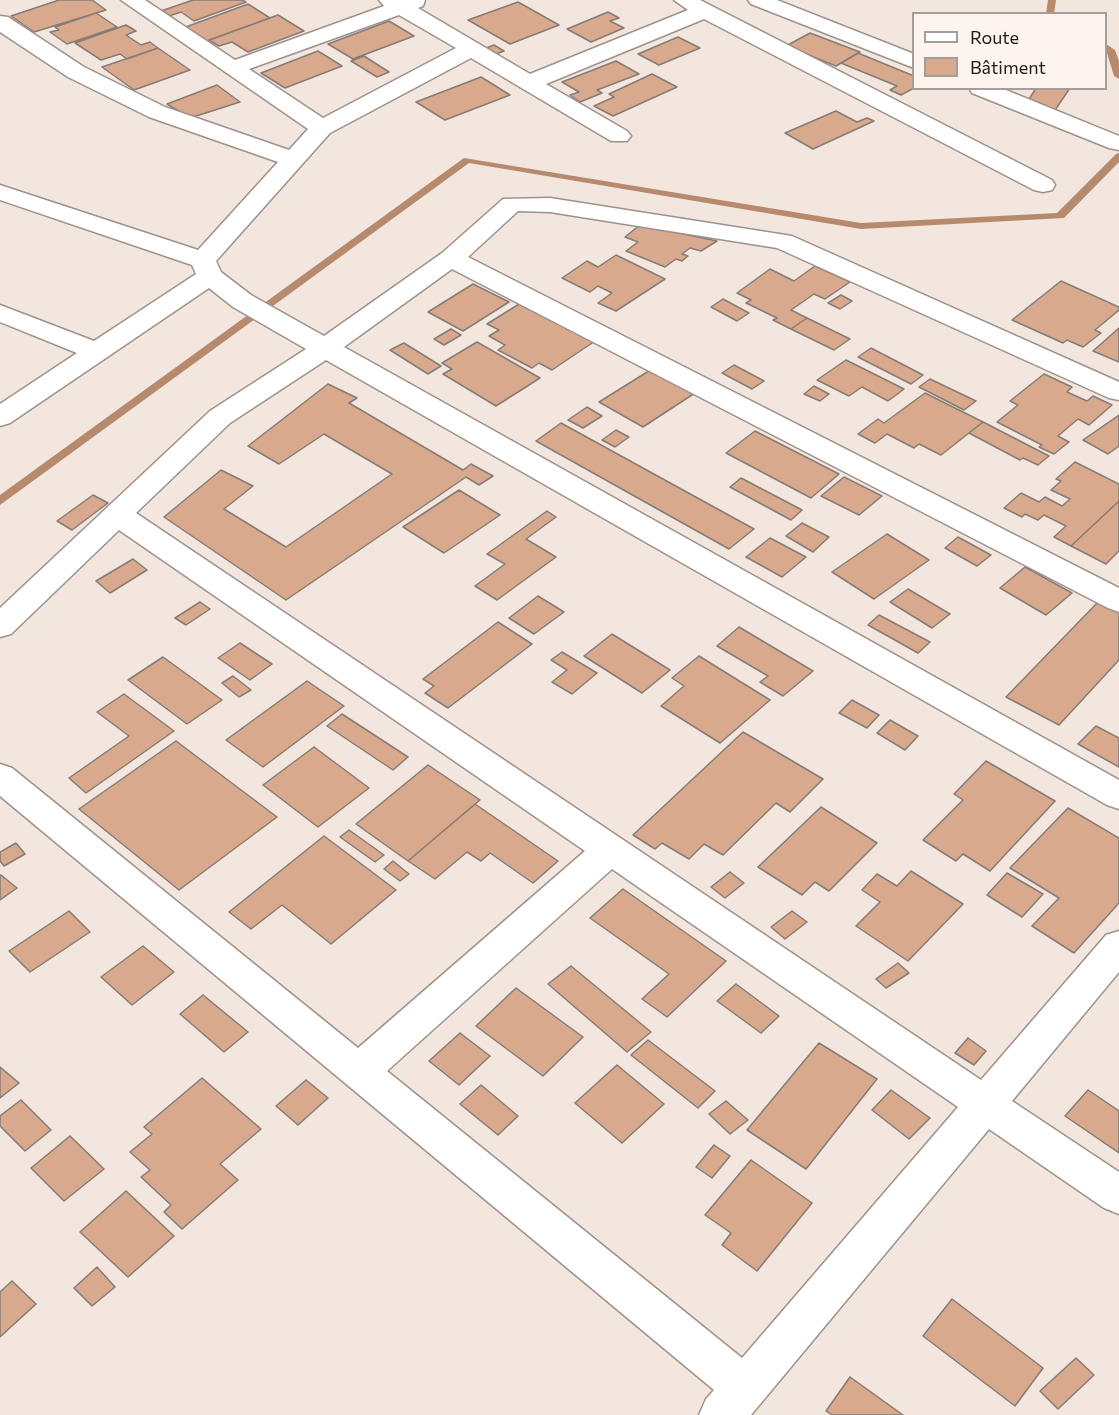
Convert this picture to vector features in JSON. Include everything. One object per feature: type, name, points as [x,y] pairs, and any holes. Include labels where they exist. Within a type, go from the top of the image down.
[{"type":"street","points":[[130,0],[322,128]]},
{"type":"street","points":[[684,0],[1043,185]]},
{"type":"street","points":[[758,0],[912,61]]},
{"type":"street","points":[[232,68],[403,2],[471,49],[619,136]]},
{"type":"street","points":[[528,83],[705,11]]},
{"type":"street","points":[[0,22],[76,72],[157,112],[294,160]]},
{"type":"street","points":[[0,417],[97,352],[207,268],[322,128],[471,49]]},
{"type":"street","points":[[985,90],[1117,143]]},
{"type":"street","points":[[0,192],[207,268],[242,301],[299,331],[1119,796]]},
{"type":"street","points":[[0,626],[220,417],[327,347],[451,258],[512,204],[550,205],[783,241],[1119,392]]},
{"type":"street","points":[[451,258],[1119,601]]},
{"type":"street","points":[[0,313],[97,352]]},
{"type":"street","points":[[118,515],[1119,1195]]},
{"type":"street","points":[[0,777],[359,1071],[734,1401],[1119,946]]},
{"type":"street","points":[[359,1071],[611,849]]},
{"type":"building","points":[[59,0],[92,0],[106,10],[34,32],[11,16]]},
{"type":"building","points":[[193,0],[242,0],[246,2],[194,21],[181,12],[166,17],[158,12]]},
{"type":"building","points":[[518,2],[559,25],[510,44],[468,20]]},
{"type":"building","points":[[248,4],[270,18],[204,42],[183,28]]},
{"type":"building","points":[[608,12],[619,18],[610,21],[624,28],[591,42],[567,29]]},
{"type":"building","points":[[96,13],[117,27],[67,44],[50,32],[59,30],[55,27]]},
{"type":"building","points":[[278,15],[304,31],[248,52],[232,42],[219,46],[209,40]]},
{"type":"building","points":[[389,21],[414,36],[353,59],[328,44]]},
{"type":"building","points":[[126,25],[136,31],[126,35],[141,45],[150,42],[158,48],[127,59],[120,54],[101,60],[75,43]]},
{"type":"building","points":[[810,33],[860,52],[836,66],[786,46]]},
{"type":"building","points":[[678,37],[700,48],[659,65],[638,54]]},
{"type":"building","points":[[494,45],[504,51],[496,54],[486,48]]},
{"type":"building","points":[[158,48],[190,70],[134,90],[102,67]]},
{"type":"building","points":[[318,51],[342,66],[285,88],[261,73]]},
{"type":"building","points":[[858,53],[912,75],[912,89],[901,95],[890,90],[897,86],[841,63]]},
{"type":"building","points":[[364,56],[389,72],[377,77],[351,61]]},
{"type":"building","points":[[616,61],[639,74],[597,90],[602,93],[580,102],[570,95],[579,92],[562,82]]},
{"type":"building","points":[[652,74],[677,87],[613,116],[594,106],[614,97],[609,94]]},
{"type":"building","points":[[481,77],[510,95],[445,120],[416,102]]},
{"type":"building","points":[[217,85],[240,102],[190,118],[167,104]]},
{"type":"building","points":[[1035,90],[1069,90],[1053,113],[1026,104]]},
{"type":"building","points":[[836,111],[857,122],[867,118],[874,121],[813,149],[785,133]]},
{"type":"building","points":[[640,225],[717,241],[701,251],[690,248],[682,254],[688,256],[682,261],[676,259],[665,267],[626,251],[638,242],[625,237]]},
{"type":"building","points":[[616,255],[665,279],[616,311],[598,303],[612,293],[598,286],[590,292],[562,278],[587,261],[598,267]]},
{"type":"building","points":[[815,266],[850,282],[825,299],[814,294],[791,310],[807,318],[791,329],[773,320],[777,318],[746,303],[751,300],[737,293],[770,269],[794,281]]},
{"type":"building","points":[[1061,281],[1119,307],[1119,310],[1095,330],[1101,333],[1083,347],[1067,340],[1063,343],[1012,320]]},
{"type":"building","points":[[473,284],[509,302],[463,331],[428,312]]},
{"type":"building","points":[[841,295],[852,301],[840,309],[828,303]]},
{"type":"building","points":[[723,299],[749,313],[737,321],[711,307]]},
{"type":"building","points":[[524,301],[598,339],[552,370],[539,363],[532,368],[498,350],[505,345],[489,336],[499,330],[487,324]]},
{"type":"building","points":[[807,318],[850,339],[834,350],[791,329]]},
{"type":"building","points":[[1119,328],[1119,362],[1093,351]]},
{"type":"building","points":[[451,329],[461,335],[444,345],[434,339]]},
{"type":"building","points":[[477,342],[540,378],[496,406],[443,374],[452,369],[442,363]]},
{"type":"building","points":[[404,343],[441,366],[428,374],[390,350]]},
{"type":"building","points":[[871,348],[923,375],[911,384],[858,357]]},
{"type":"building","points":[[846,360],[904,389],[888,401],[862,387],[849,396],[817,380]]},
{"type":"building","points":[[734,365],[764,381],[752,389],[722,373]]},
{"type":"building","points":[[652,369],[695,393],[643,427],[599,402]]},
{"type":"building","points":[[1044,374],[1072,387],[1067,392],[1087,401],[1093,396],[1112,405],[1089,425],[1078,419],[1058,436],[1069,442],[1054,454],[1039,447],[1042,445],[997,422],[1018,405],[1010,401]]},
{"type":"building","points":[[930,379],[976,401],[964,410],[919,387]]},
{"type":"building","points":[[328,384],[357,398],[349,403],[463,470],[471,464],[493,476],[479,485],[466,477],[286,600],[164,517],[221,470],[253,486],[224,509],[286,547],[392,474],[324,434],[279,464],[248,446]]},
{"type":"building","points":[[814,386],[829,394],[820,401],[804,394]]},
{"type":"building","points":[[925,393],[983,422],[941,455],[919,444],[914,448],[887,434],[875,443],[858,434],[878,419],[884,423]]},
{"type":"building","points":[[587,407],[602,416],[583,428],[568,420]]},
{"type":"building","points":[[1119,415],[1119,446],[1108,454],[1083,440]]},
{"type":"building","points":[[983,422],[1049,456],[1038,465],[1023,458],[1020,460],[969,433]]},
{"type":"building","points":[[561,423],[754,529],[729,549],[536,441]]},
{"type":"building","points":[[616,430],[629,437],[615,447],[602,440]]},
{"type":"building","points":[[755,431],[839,474],[811,498],[726,453]]},
{"type":"building","points":[[1075,462],[1119,484],[1119,501],[1071,546],[1054,537],[1066,526],[1044,515],[1038,520],[1025,514],[1022,517],[1004,508],[1021,493],[1039,502],[1045,497],[1062,506],[1070,499],[1051,490],[1061,481],[1056,479]]},
{"type":"building","points":[[844,477],[882,496],[859,515],[821,496]]},
{"type":"building","points":[[741,478],[802,510],[791,520],[730,487]]},
{"type":"building","points":[[459,490],[500,515],[444,553],[403,527]]},
{"type":"building","points":[[93,495],[108,503],[72,530],[57,521]]},
{"type":"building","points":[[1119,501],[1119,551],[1106,564],[1071,546]]},
{"type":"building","points":[[547,511],[556,517],[526,539],[556,557],[497,600],[475,586],[505,564],[487,554]]},
{"type":"building","points":[[802,523],[829,537],[813,552],[786,536]]},
{"type":"building","points":[[887,534],[929,560],[874,599],[832,572]]},
{"type":"building","points":[[958,537],[991,555],[977,566],[945,548]]},
{"type":"building","points":[[770,538],[806,557],[782,577],[746,557]]},
{"type":"building","points":[[133,559],[147,570],[110,593],[96,581]]},
{"type":"building","points":[[1025,567],[1072,593],[1046,615],[1000,588]]},
{"type":"building","points":[[908,589],[950,614],[932,628],[890,602]]},
{"type":"building","points":[[538,596],[564,612],[534,634],[509,618]]},
{"type":"building","points":[[200,602],[210,609],[186,625],[175,618]]},
{"type":"building","points":[[1098,602],[1119,612],[1119,660],[1059,725],[1006,697]]},
{"type":"building","points":[[879,615],[930,642],[918,653],[868,625]]},
{"type":"building","points":[[498,622],[532,644],[448,708],[425,693],[434,686],[423,679]]},
{"type":"building","points":[[739,627],[813,671],[783,696],[760,682],[768,676],[717,646]]},
{"type":"building","points":[[612,634],[670,670],[642,693],[584,656]]},
{"type":"building","points":[[240,643],[272,664],[250,680],[218,658]]},
{"type":"building","points":[[562,652],[597,673],[572,694],[552,682],[567,670],[551,660]]},
{"type":"building","points":[[699,656],[770,700],[720,743],[661,706],[684,686],[672,678]]},
{"type":"building","points":[[163,657],[222,700],[187,724],[128,680]]},
{"type":"building","points":[[233,676],[251,690],[239,697],[222,683]]},
{"type":"building","points":[[307,681],[344,706],[263,767],[226,740]]},
{"type":"building","points":[[124,694],[174,731],[86,793],[69,778],[129,736],[97,712]]},
{"type":"building","points":[[852,700],[879,715],[867,728],[839,713]]},
{"type":"building","points":[[342,714],[408,757],[393,770],[327,726]]},
{"type":"building","points":[[890,720],[918,736],[905,750],[877,733]]},
{"type":"building","points":[[1096,726],[1119,738],[1119,767],[1078,744]]},
{"type":"building","points":[[743,732],[823,779],[790,812],[776,803],[723,855],[704,844],[689,859],[662,843],[655,849],[633,835]]},
{"type":"building","points":[[176,741],[277,817],[179,890],[79,809]]},
{"type":"building","points":[[314,747],[369,788],[318,827],[263,785]]},
{"type":"building","points":[[986,761],[1055,801],[990,871],[963,854],[956,861],[923,840],[963,800],[954,794]]},
{"type":"building","points":[[428,765],[480,800],[408,861],[356,824]]},
{"type":"building","points":[[475,804],[558,861],[533,883],[490,853],[481,861],[467,852],[435,879],[408,861]]},
{"type":"building","points":[[821,807],[877,843],[829,891],[815,882],[802,895],[758,867]]},
{"type":"building","points":[[1068,808],[1119,838],[1119,903],[1074,953],[1032,926],[1059,898],[1010,868]]},
{"type":"building","points":[[349,830],[384,855],[375,862],[340,837]]},
{"type":"building","points":[[324,836],[396,890],[331,944],[282,905],[251,929],[229,912]]},
{"type":"building","points":[[16,843],[25,854],[4,866],[0,861],[0,852]]},
{"type":"building","points":[[393,861],[409,874],[400,881],[384,869]]},
{"type":"building","points":[[911,871],[963,904],[908,961],[856,926],[880,902],[862,890],[877,874],[897,886]]},
{"type":"building","points":[[730,872],[744,883],[725,898],[711,887]]},
{"type":"building","points":[[1007,873],[1043,894],[1022,917],[987,895]]},
{"type":"building","points":[[0,876],[17,888],[0,900]]},
{"type":"building","points":[[623,889],[726,961],[667,1017],[642,999],[669,974],[590,918]]},
{"type":"building","points":[[69,911],[90,932],[30,972],[9,951]]},
{"type":"building","points":[[792,911],[807,922],[785,939],[771,927]]},
{"type":"building","points":[[143,946],[174,972],[132,1005],[101,977]]},
{"type":"building","points":[[898,963],[909,973],[886,988],[876,979]]},
{"type":"building","points":[[571,966],[651,1032],[627,1052],[548,984]]},
{"type":"building","points":[[736,984],[779,1016],[761,1033],[717,1001]]},
{"type":"building","points":[[516,988],[583,1037],[543,1076],[476,1026]]},
{"type":"building","points":[[203,995],[248,1032],[224,1052],[180,1014]]},
{"type":"building","points":[[460,1033],[490,1056],[459,1085],[429,1061]]},
{"type":"building","points":[[968,1038],[986,1051],[974,1065],[955,1053]]},
{"type":"building","points":[[648,1040],[715,1091],[698,1108],[631,1055]]},
{"type":"building","points":[[819,1043],[877,1079],[806,1169],[747,1130]]},
{"type":"building","points":[[617,1065],[664,1104],[622,1143],[575,1103]]},
{"type":"building","points":[[0,1067],[19,1083],[0,1098]]},
{"type":"building","points":[[202,1078],[261,1129],[220,1164],[238,1180],[182,1229],[164,1212],[171,1205],[141,1177],[150,1170],[130,1152],[152,1134],[144,1127]]},
{"type":"building","points":[[306,1080],[328,1098],[298,1125],[276,1106]]},
{"type":"building","points":[[481,1085],[518,1116],[498,1135],[460,1104]]},
{"type":"building","points":[[891,1090],[930,1118],[909,1139],[872,1110]]},
{"type":"building","points":[[1088,1090],[1119,1111],[1119,1153],[1065,1116]]},
{"type":"building","points":[[21,1100],[51,1130],[25,1151],[0,1126],[0,1116]]},
{"type":"building","points":[[726,1101],[748,1120],[730,1134],[709,1114]]},
{"type":"building","points":[[70,1136],[104,1169],[64,1201],[31,1168]]},
{"type":"building","points":[[714,1145],[730,1156],[712,1178],[696,1167]]},
{"type":"building","points":[[751,1160],[812,1203],[757,1271],[722,1245],[731,1233],[705,1215]]},
{"type":"building","points":[[126,1191],[174,1236],[128,1277],[80,1232]]},
{"type":"building","points":[[97,1267],[115,1287],[92,1306],[74,1288]]},
{"type":"building","points":[[12,1281],[36,1304],[0,1337],[0,1292]]},
{"type":"building","points":[[952,1299],[1043,1368],[1015,1406],[923,1336]]},
{"type":"building","points":[[1076,1358],[1094,1375],[1058,1409],[1040,1391]]},
{"type":"building","points":[[850,1377],[903,1415],[832,1415],[826,1411]]},
{"type":"waterway","points":[[1050,12],[1052,0]]},
{"type":"waterway","points":[[1107,48],[1111,50],[1119,76]]},
{"type":"waterway","points":[[0,501],[467,160],[861,226],[1060,216],[1119,156]]}]
